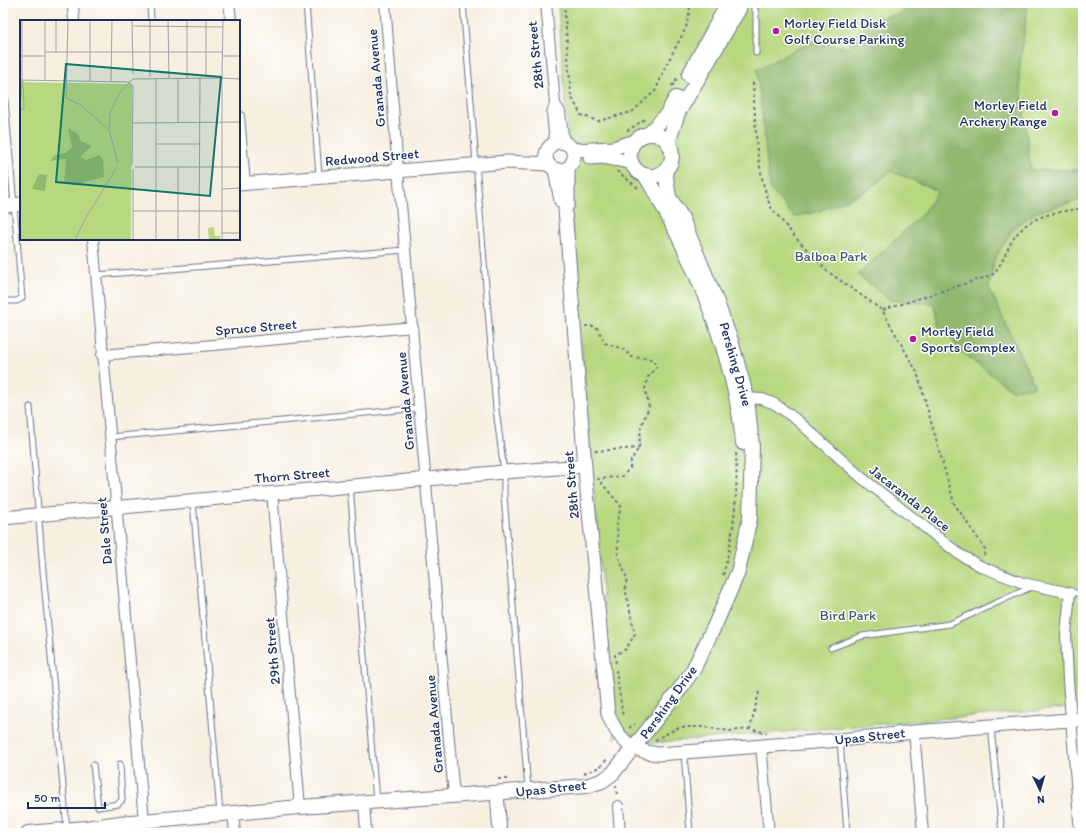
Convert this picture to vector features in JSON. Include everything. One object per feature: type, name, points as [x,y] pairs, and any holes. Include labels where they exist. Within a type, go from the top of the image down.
[{"type":"main road","points":[[650,134],[667,114],[728,3]]},
{"type":"main road","points":[[668,143],[678,113],[739,9],[740,3]]},
{"type":"main road","points":[[650,134],[663,138],[668,143],[671,148],[671,161],[665,171],[655,175],[645,175],[636,170],[631,162],[630,137],[650,134]]},
{"type":"main road","name":"Pershing Drive","points":[[665,171],[669,197],[682,218],[732,341],[747,398],[753,453],[750,518],[744,553],[738,572],[725,585]]},
{"type":"main road","name":"Pershing Drive","points":[[634,748],[678,694],[693,670],[716,625],[725,585],[741,531],[744,502],[744,465],[741,427],[731,374],[701,289],[670,216],[645,175]]},
{"type":"main road","points":[[701,289],[712,307],[726,342],[741,392],[747,398]]},
{"type":"main road","name":"Upas Street","points":[[28,833],[105,829],[144,821],[227,813],[586,786],[602,781],[613,773],[634,748]]},
{"type":"street","points":[[73,3],[74,20]]},
{"type":"street","points":[[229,3],[231,20]]},
{"type":"street","name":"Granada Avenue","points":[[384,3],[454,796]]},
{"type":"street","name":"28th Street","points":[[546,3],[556,104],[560,112],[560,156],[568,204],[566,209],[574,327],[585,466],[608,714],[616,733],[634,748]]},
{"type":"street","name":"Redwood Street","points":[[560,156],[613,148],[630,137]]},
{"type":"street","points":[[240,139],[242,184]]},
{"type":"street","name":"Redwood Street","points":[[242,184],[507,162],[515,158],[560,156],[603,157],[631,162]]},
{"type":"street","name":"Dale Street","points":[[93,240],[144,821]]},
{"type":"street","name":"Spruce Street","points":[[102,355],[413,327]]},
{"type":"street","name":"Jacaranda Place","points":[[747,398],[762,399],[775,404],[798,421],[862,478],[959,554],[982,567],[1023,583],[1070,593]]},
{"type":"street","name":"Thorn Street","points":[[3,518],[504,472],[585,466]]},
{"type":"street","name":"29th Street","points":[[272,493],[300,807]]},
{"type":"street","points":[[1070,593],[1066,634],[1077,720],[1080,833]]},
{"type":"street","name":"Upas Street","points":[[634,748],[658,754],[840,740],[914,732],[1077,720]]},
{"type":"street","points":[[914,732],[924,833]]},
{"type":"street","points":[[761,745],[769,833]]},
{"type":"street","points":[[497,793],[500,833]]},
{"type":"street","points":[[366,833],[370,802]]},
{"type":"street","points":[[618,806],[620,833]]},
{"type":"street","points":[[227,813],[235,833]]},
{"type":"lane","points":[[150,3],[151,20]]},
{"type":"lane","points":[[306,3],[319,178]]},
{"type":"lane","points":[[463,3],[496,401],[504,472],[504,496],[528,791]]},
{"type":"lane","points":[[752,3],[756,12],[756,53]]},
{"type":"lane","points":[[3,77],[12,205],[22,298],[17,301],[3,301]]},
{"type":"lane","points":[[96,275],[406,250]]},
{"type":"lane","points":[[30,407],[67,830]]},
{"type":"lane","points":[[110,437],[420,408]]},
{"type":"lane","points":[[350,486],[370,802]]},
{"type":"lane","points":[[193,500],[227,813]]},
{"type":"lane","points":[[831,648],[862,636],[950,624],[1034,585]]},
{"type":"lane","points":[[1070,593],[1083,593]]},
{"type":"lane","points":[[991,726],[1002,833]]},
{"type":"lane","points":[[840,740],[847,833]]},
{"type":"lane","points":[[684,752],[690,833]]},
{"type":"lane","points":[[93,765],[98,807],[112,806],[118,804],[122,800],[120,764]]},
{"type":"path","points":[[564,3],[571,96],[581,115],[598,121],[632,112],[656,90],[665,67],[686,28],[691,3]]},
{"type":"path","points":[[669,92],[680,74]]},
{"type":"path","points":[[753,82],[757,151],[763,182],[770,206],[794,236],[827,271],[882,310],[917,372],[954,503],[985,549],[982,567]]},
{"type":"path","points":[[630,137],[649,116]]},
{"type":"path","points":[[612,158],[616,170],[642,192]]},
{"type":"path","points":[[882,310],[992,275],[999,269],[1013,240],[1028,222],[1043,215],[1083,208]]},
{"type":"path","points":[[574,327],[596,326],[605,343],[623,349],[632,357],[652,359],[657,366],[648,377],[645,389],[648,407],[641,428],[640,448],[631,460],[630,468],[623,476],[598,478],[621,506],[617,523],[618,556],[627,579],[625,588],[634,634],[626,649],[615,655],[623,719]]},
{"type":"path","points":[[584,452],[640,448]]},
{"type":"path","points":[[725,585],[733,531],[737,489],[735,449]]},
{"type":"path","points":[[750,729],[759,692]]},
{"type":"path","points":[[624,726],[629,728],[634,724]]},
{"type":"path","points":[[654,741],[679,727],[704,727],[729,731],[750,729],[772,734]]},
{"type":"path","points":[[583,773],[600,767],[609,758]]},
{"type":"path","points":[[616,784],[618,806]]},
{"type":"green space","name":"Balboa Park","points":[[558,3],[1083,3],[1083,707],[650,743],[624,730],[615,738],[566,162],[570,163]]},
{"type":"green space","points":[[926,3],[1028,3],[1019,73],[1031,170],[1083,170],[1083,199],[1037,212],[1013,228],[994,260],[989,288],[1035,387],[1012,390],[965,355],[940,326],[934,304],[890,300],[858,275],[922,214],[938,191],[891,171],[868,190],[820,211],[794,217],[770,189],[757,69],[811,42],[848,48],[866,21],[897,14]]},
{"type":"place","name":"Morley Field Disk Golf Course Parking","points":[[776,31]]},
{"type":"place","name":"Morley Field Archery Range","points":[[1055,113]]},
{"type":"place","name":"Morley Field Sports Complex","points":[[913,339]]},
{"type":"park label","name":"Bird Park","points":[[848,615]]}]
